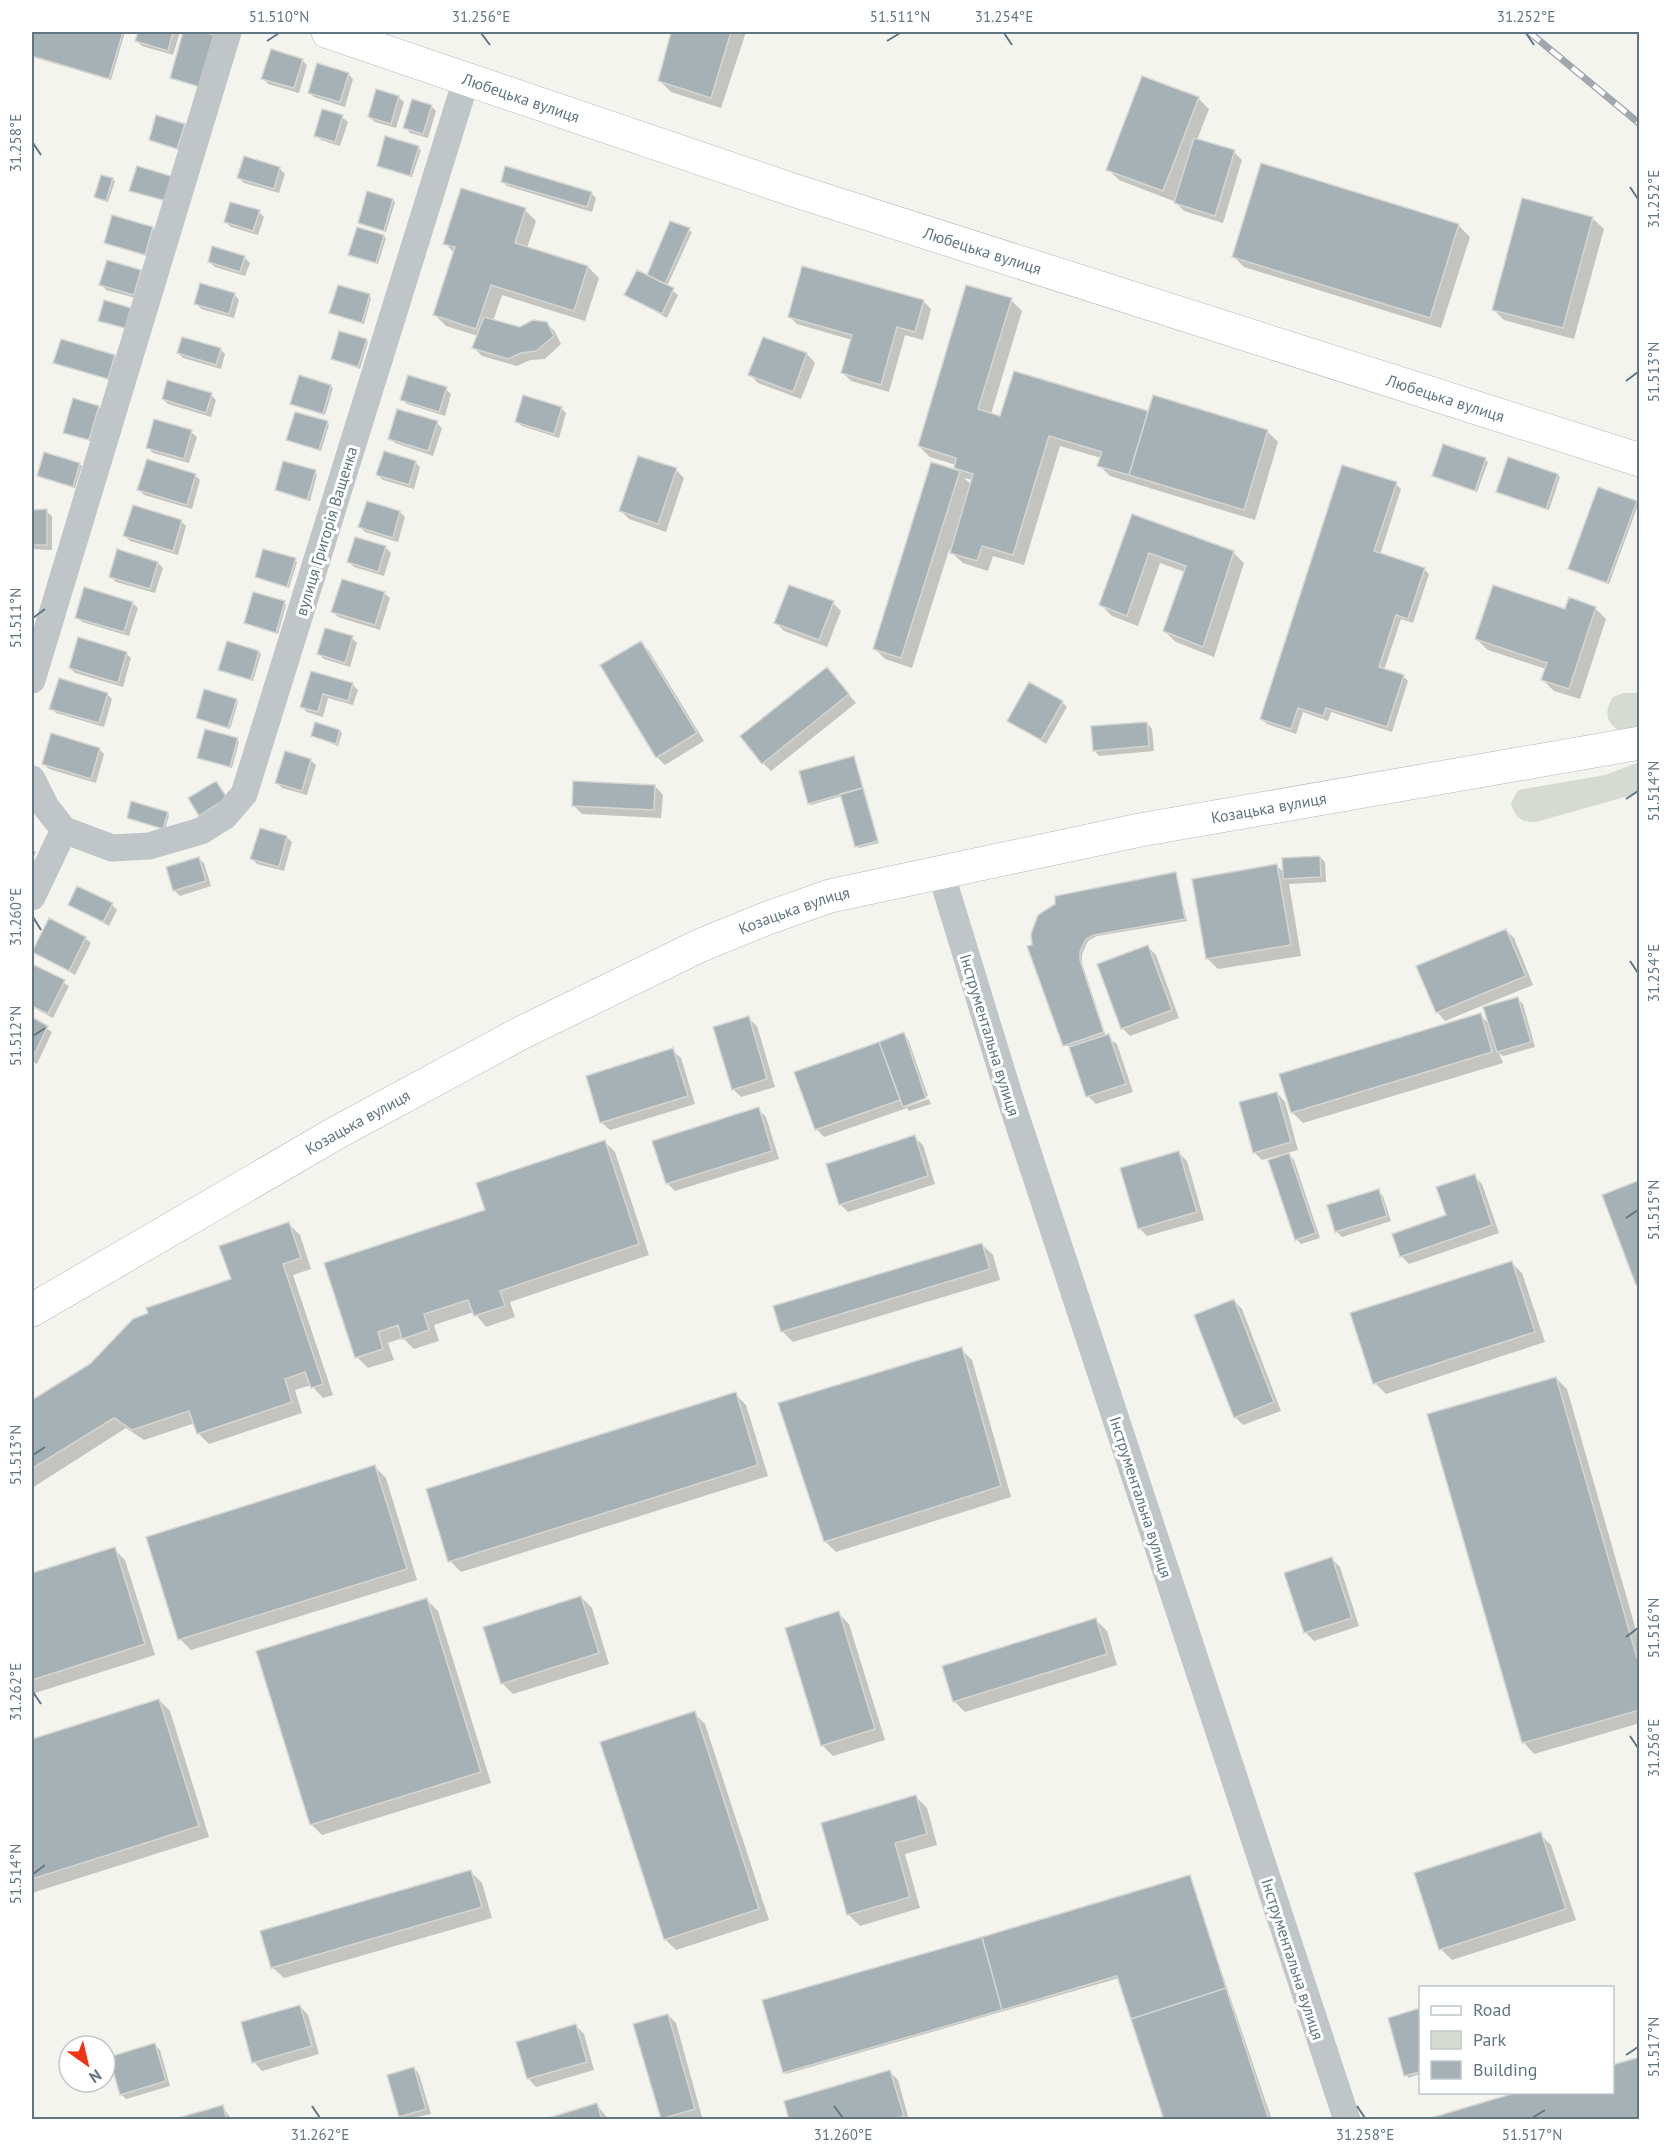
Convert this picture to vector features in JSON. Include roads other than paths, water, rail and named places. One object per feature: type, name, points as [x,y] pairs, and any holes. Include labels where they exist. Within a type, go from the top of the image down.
[{"type":"main road","name":"Любецька вулиця","points":[[328,32],[790,189],[1640,460]]},
{"type":"main road","name":"Козацька вулиця","points":[[32,1310],[346,1127],[523,1032],[699,946],[830,896],[1140,830],[1640,743]]},
{"type":"street","points":[[32,680],[228,32]]},
{"type":"street","name":"вулиця Григорія Ващенка","points":[[64,830],[112,848],[149,846],[201,831],[225,816],[244,794],[467,78]]},
{"type":"street","points":[[32,779],[46,807],[64,830],[32,897]]},
{"type":"street","name":"Інструментальна вулиця","points":[[941,873],[1009,1095],[1347,2120]]},
{"type":"railway","points":[[1529,32],[1640,124]]}]
